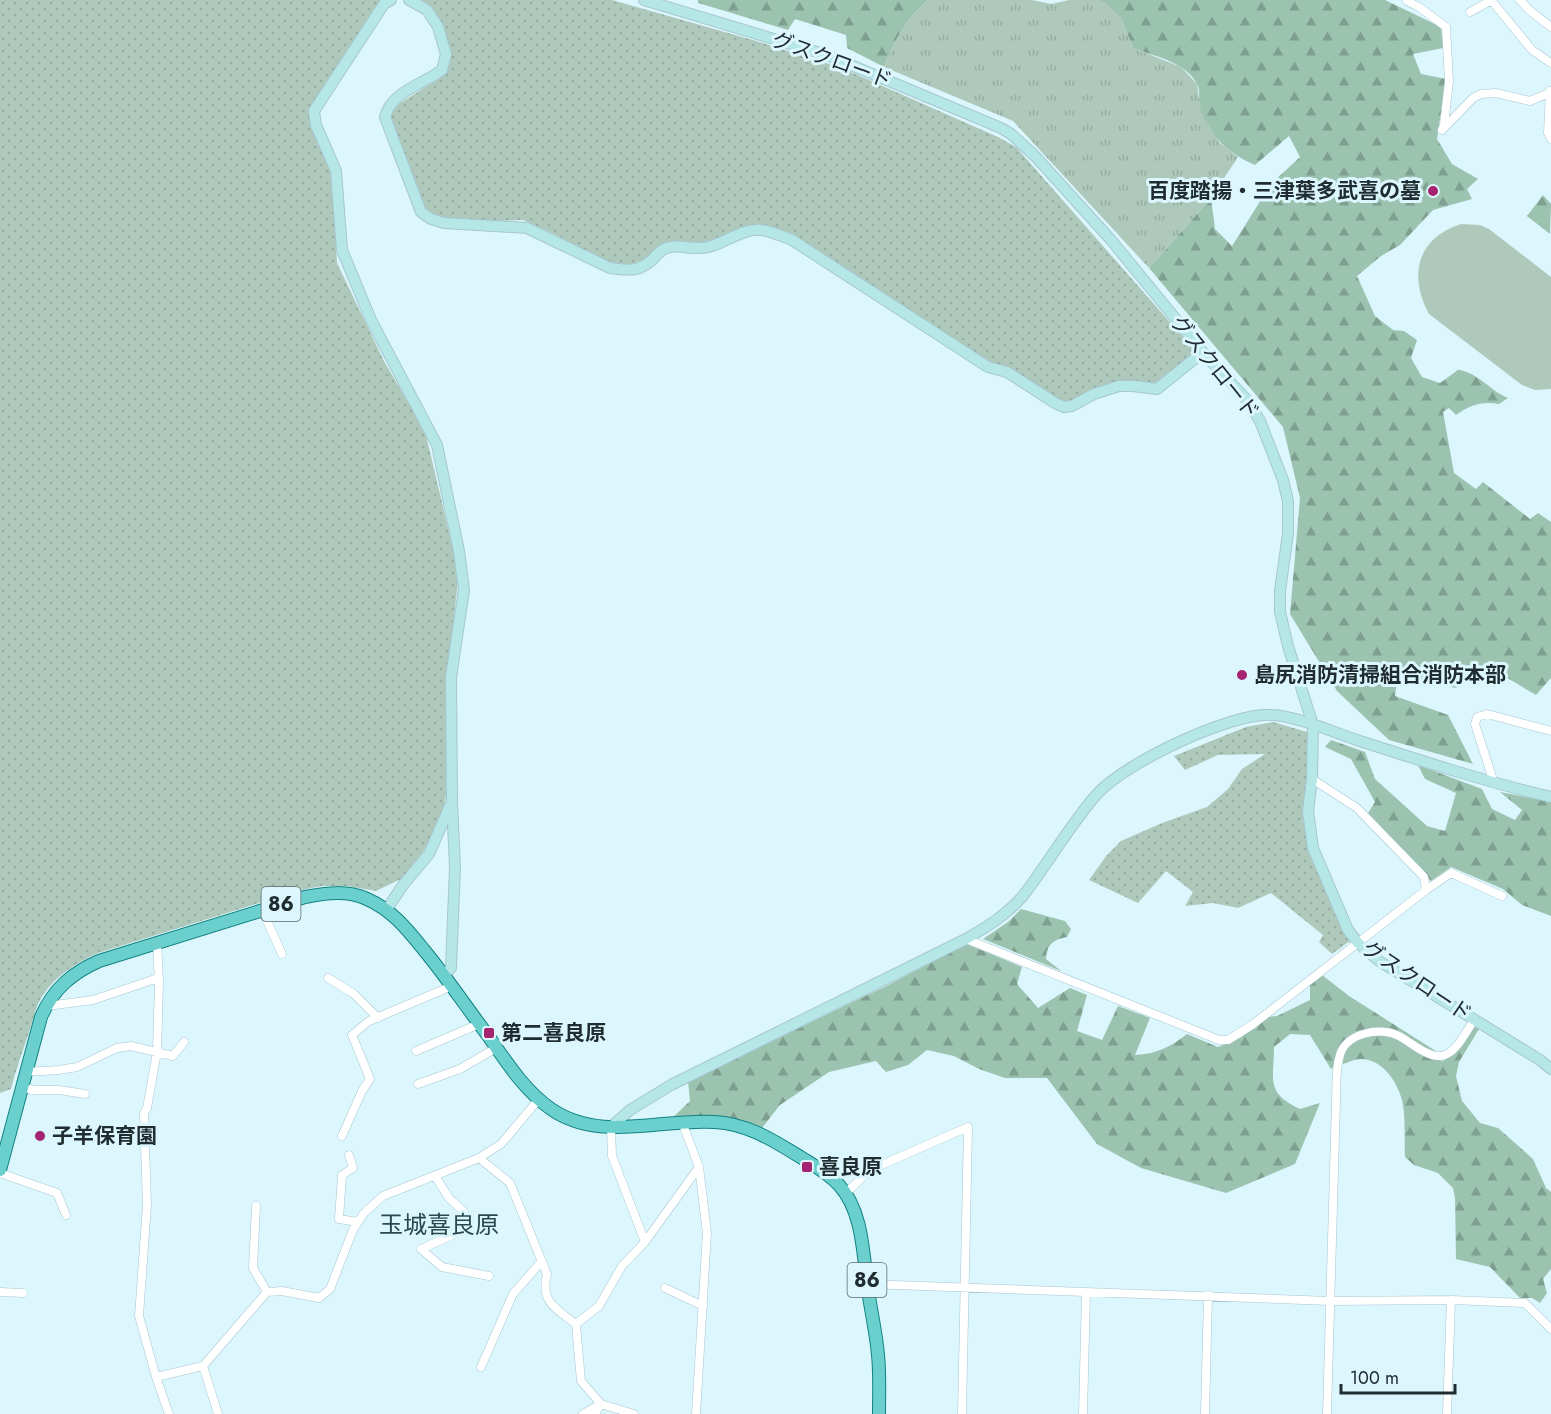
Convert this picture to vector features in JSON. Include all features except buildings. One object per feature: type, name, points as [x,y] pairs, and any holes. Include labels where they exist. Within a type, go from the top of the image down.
[{"type":"main road","name":"86","points":[[0,1172],[37,1028],[46,1006],[60,986],[85,967],[305,897],[346,893],[366,898],[387,909],[401,921],[444,975],[516,1075],[549,1108],[570,1119],[592,1125],[643,1126],[714,1122],[741,1126],[755,1131],[825,1172],[846,1193],[857,1220],[878,1356],[879,1414]]},
{"type":"street","points":[[391,0],[384,4],[314,111],[316,125],[336,171],[342,250],[371,320],[437,445],[459,551],[464,590],[451,677],[454,867],[451,968],[444,975]]},
{"type":"street","points":[[409,0],[427,10],[438,27],[446,54],[442,70],[395,98],[387,106],[385,117],[421,212],[431,219],[444,223],[527,228],[610,268],[626,270],[638,270],[648,264],[663,248],[671,246],[700,249],[748,232],[761,230],[778,234],[792,240],[988,367],[1007,372],[1064,407],[1072,406],[1094,394],[1119,386],[1157,389],[1203,352]]},
{"type":"street","name":"グスクロード","points":[[644,0],[827,55],[1011,134],[1035,156],[1118,248],[1203,352],[1247,400],[1254,411],[1283,480],[1289,514],[1280,591],[1281,612],[1288,646],[1313,725],[1312,778],[1308,811],[1313,848],[1339,911],[1358,943],[1379,961],[1551,1069]]},
{"type":"street","points":[[1470,12],[1491,0],[1532,50],[1551,63]]},
{"type":"street","points":[[1520,0],[1551,27]]},
{"type":"street","points":[[1407,1],[1446,27],[1449,81],[1442,130],[1473,98],[1481,94],[1497,93],[1534,101],[1550,92]]},
{"type":"street","points":[[1550,92],[1548,133],[1551,139]]},
{"type":"street","points":[[645,1242],[612,1156],[611,1126],[630,1110],[670,1085],[966,939],[1011,909],[1097,794],[1115,777],[1178,743],[1237,718],[1256,714],[1275,715],[1494,783],[1551,797]]},
{"type":"street","points":[[1494,783],[1475,724],[1477,717],[1487,714],[1551,731]]},
{"type":"street","points":[[1312,778],[1357,808],[1424,878],[1426,890]]},
{"type":"street","points":[[387,909],[403,885],[429,854],[452,803]]},
{"type":"street","points":[[966,939],[1219,1040],[1228,1040],[1252,1025],[1451,873],[1502,896]]},
{"type":"street","points":[[262,910],[282,954]]},
{"type":"street","points":[[157,943],[157,1052],[147,1108],[144,1113],[147,1205],[139,1316],[169,1414]]},
{"type":"street","points":[[46,1006],[93,1000],[158,978]]},
{"type":"street","points":[[328,978],[354,994],[378,1018]]},
{"type":"street","points":[[342,1136],[362,1091],[370,1079],[352,1035],[369,1021],[452,986]]},
{"type":"street","points":[[1327,1414],[1336,1101],[1340,1055],[1346,1045],[1357,1037],[1384,1031],[1440,1056],[1449,1053],[1455,1047],[1474,1020]]},
{"type":"street","points":[[416,1051],[479,1024]]},
{"type":"street","points":[[25,1072],[77,1067],[117,1048],[131,1046],[173,1056],[184,1041]]},
{"type":"street","points":[[418,1084],[460,1069],[496,1048]]},
{"type":"street","points":[[21,1087],[85,1094]]},
{"type":"street","points":[[156,1377],[203,1366],[267,1292],[282,1291],[319,1298],[330,1289],[358,1222],[364,1213],[383,1197],[479,1158],[501,1144],[539,1099]]},
{"type":"street","points":[[682,1122],[699,1167],[707,1233],[696,1414]]},
{"type":"street","points":[[846,1193],[870,1170],[968,1127],[962,1414]]},
{"type":"street","points":[[349,1155],[353,1168],[342,1175],[339,1219],[358,1222]]},
{"type":"street","points":[[479,1158],[510,1183],[547,1274],[544,1286],[547,1299],[576,1324],[581,1382],[601,1404],[634,1414]]},
{"type":"street","points":[[576,1324],[599,1306],[622,1266],[645,1242],[699,1167]]},
{"type":"street","points":[[0,1172],[57,1193],[66,1215]]},
{"type":"street","points":[[435,1176],[449,1198],[464,1212],[466,1229],[421,1249],[442,1267],[489,1275]]},
{"type":"street","points":[[256,1206],[253,1268],[267,1292]]},
{"type":"street","points":[[481,1367],[513,1294],[542,1261]]},
{"type":"street","points":[[867,1284],[1086,1293],[1525,1303],[1551,1329]]},
{"type":"street","points":[[665,1288],[703,1306]]},
{"type":"street","points":[[0,1292],[23,1293]]},
{"type":"street","points":[[1083,1414],[1086,1293]]},
{"type":"street","points":[[1205,1414],[1208,1295]]},
{"type":"street","points":[[1447,1414],[1451,1300]]},
{"type":"street","points":[[203,1366],[218,1414]]},
{"type":"street","points":[[583,1414],[601,1404]]},
{"type":"street","points":[[595,1414],[601,1404]]},
{"type":"green space","points":[[0,0],[385,0],[311,106],[333,177],[337,263],[384,361],[425,431],[459,574],[446,684],[447,786],[444,811],[423,852],[401,879],[376,891],[347,886],[322,886],[301,890],[89,957],[63,973],[43,995],[36,1009],[11,1089],[0,1093]]},
{"type":"green space","points":[[420,0],[612,0],[842,68],[998,137],[1016,147],[1197,353],[1157,385],[1130,381],[1098,388],[1066,405],[995,365],[786,231],[757,225],[703,246],[664,242],[645,259],[628,266],[607,262],[523,220],[463,222],[432,216],[422,203],[389,123],[391,109],[441,77],[443,43],[440,24],[430,7]]},
{"type":"green space","points":[[698,0],[928,0],[901,31],[884,67],[847,48],[846,35],[795,19],[788,30],[698,3]]},
{"type":"green space","points":[[928,0],[1032,0],[1051,4],[1069,0],[1105,2],[1121,18],[1133,48],[1181,67],[1197,84],[1201,113],[1219,142],[1238,157],[1211,198],[1149,268],[1013,121],[884,67],[902,31],[913,15]]},
{"type":"green space","points":[[1097,0],[1385,0],[1441,27],[1443,48],[1413,54],[1421,74],[1446,79],[1437,139],[1452,164],[1478,179],[1467,189],[1472,199],[1433,210],[1400,245],[1381,256],[1357,276],[1375,316],[1393,330],[1404,331],[1417,340],[1411,358],[1422,377],[1440,383],[1458,370],[1465,371],[1508,398],[1499,404],[1476,405],[1456,415],[1449,408],[1443,412],[1454,473],[1476,489],[1483,482],[1530,519],[1538,513],[1551,522],[1551,678],[1536,695],[1487,666],[1456,688],[1398,676],[1395,696],[1448,715],[1473,764],[1389,740],[1337,691],[1290,614],[1300,498],[1283,427],[1149,268],[1211,198],[1215,229],[1232,246],[1271,184],[1300,157],[1289,136],[1255,165],[1230,151],[1215,137],[1204,120],[1199,108],[1198,87],[1192,76],[1177,65],[1133,48],[1121,18]]},
{"type":"green space","points":[[1543,195],[1551,204],[1550,234],[1527,216]]},
{"type":"green space","points":[[1461,224],[1480,225],[1489,229],[1551,277],[1551,389],[1535,390],[1522,385],[1429,314],[1419,285],[1418,272],[1421,260],[1426,248],[1434,238]]},
{"type":"green space","points":[[1273,722],[1307,732],[1307,777],[1303,819],[1311,857],[1350,941],[1332,954],[1319,942],[1323,935],[1271,893],[1238,908],[1213,903],[1185,906],[1193,892],[1166,871],[1138,903],[1089,880],[1107,855],[1121,841],[1207,807],[1228,789],[1242,769],[1265,754],[1218,755],[1185,770],[1174,756],[1246,727]]},
{"type":"green space","points":[[1331,740],[1365,752],[1375,779],[1427,826],[1445,831],[1456,793],[1425,779],[1418,765],[1482,789],[1492,809],[1515,820],[1522,810],[1500,792],[1551,802],[1551,916],[1522,905],[1503,889],[1451,867],[1431,881],[1368,813],[1375,802],[1351,759],[1325,747]]},
{"type":"green space","points":[[1021,909],[1065,921],[1071,929],[1067,937],[1052,943],[1047,954],[1046,959],[1061,971],[983,939],[1008,922]]},
{"type":"green space","points":[[967,944],[1022,967],[1017,984],[1038,1008],[1070,988],[1087,995],[1077,1031],[1102,1040],[1118,1006],[1150,1018],[1135,1055],[1163,1049],[1187,1034],[1218,1047],[1240,1038],[1265,1017],[1277,1016],[1310,1000],[1310,984],[1322,975],[1349,996],[1439,1053],[1394,1030],[1380,1027],[1366,1029],[1351,1035],[1340,1045],[1336,1065],[1331,1069],[1310,1035],[1290,1034],[1274,1047],[1273,1077],[1276,1091],[1300,1109],[1320,1103],[1295,1164],[1226,1193],[1141,1168],[1097,1144],[1047,1078],[1005,1078],[979,1069],[954,1056],[927,1050],[908,1065],[886,1072],[876,1061],[829,1072],[780,1105],[762,1128],[717,1117],[670,1120],[690,1101],[688,1081],[884,987]]},
{"type":"green space","points":[[1474,1027],[1479,1029],[1459,1062],[1456,1076],[1462,1101],[1480,1123],[1498,1128],[1533,1159],[1546,1188],[1551,1192],[1551,1269],[1543,1279],[1547,1293],[1540,1303],[1532,1298],[1520,1298],[1490,1267],[1456,1259],[1453,1188],[1438,1173],[1414,1165],[1405,1157],[1402,1100],[1392,1079],[1382,1067],[1369,1060],[1354,1060],[1343,1064],[1345,1052],[1352,1043],[1383,1033],[1398,1038],[1443,1061],[1456,1053]]},
{"type":"place","name":"百度踏揚・三津葉多武喜の墓","points":[[1433,191]]},
{"type":"place","name":"島尻消防清掃組合消防本部","points":[[1242,675]]},
{"type":"place","name":"第二喜良原","points":[[489,1033]]},
{"type":"place","name":"子羊保育園","points":[[40,1136]]},
{"type":"place","name":"喜良原","points":[[807,1167]]},
{"type":"district","name":"玉城喜良原","points":[[439,1224]]}]
